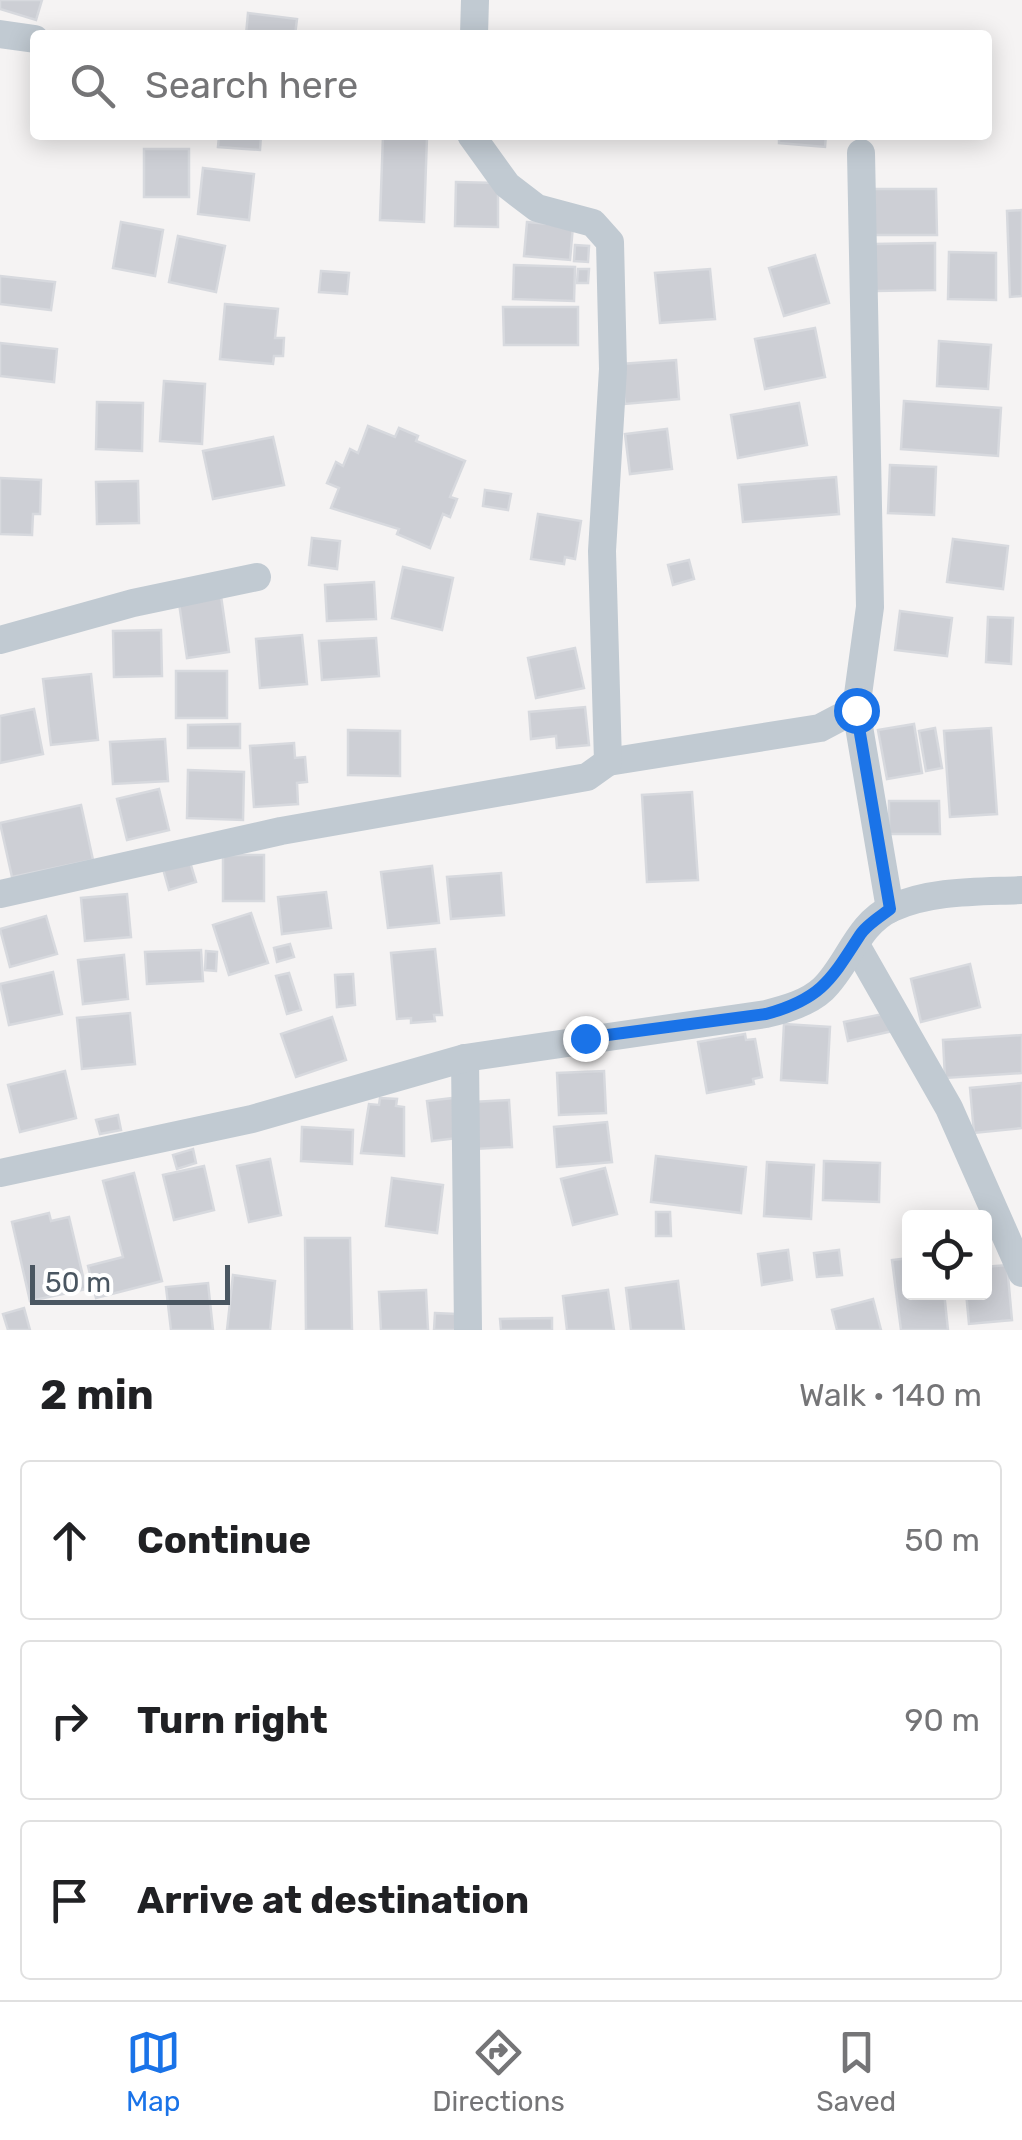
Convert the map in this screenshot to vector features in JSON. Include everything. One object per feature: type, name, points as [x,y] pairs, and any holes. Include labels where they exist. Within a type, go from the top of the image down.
[{"type":"street","points":[[474,30],[476,0]]},
{"type":"street","points":[[0,34],[30,38]]},
{"type":"street","points":[[0,894],[282,831],[587,777],[600,772],[608,762],[602,551],[613,369],[610,242],[593,223],[536,208],[507,184],[475,140]]},
{"type":"street","points":[[861,153],[870,608],[856,710],[890,909]]},
{"type":"street","points":[[0,640],[133,604],[257,577]]},
{"type":"street","points":[[608,762],[820,728],[856,710]]},
{"type":"street","points":[[0,1174],[176,1132],[252,1119],[464,1058],[766,1014],[794,1006],[821,991],[860,934],[890,909],[942,894],[1022,890]]},
{"type":"street","points":[[856,945],[949,1108],[1022,1273]]},
{"type":"street","points":[[464,1058],[468,1330]]},
{"type":"building","points":[[0,0],[42,0],[36,20],[0,9]]},
{"type":"building","points":[[248,13],[297,19],[296,30],[246,30]]},
{"type":"building","points":[[219,140],[261,140],[260,150],[218,147]]},
{"type":"building","points":[[383,140],[427,140],[424,222],[380,220]]},
{"type":"building","points":[[779,140],[826,140],[825,147]]},
{"type":"building","points":[[144,149],[189,149],[189,197],[144,197]]},
{"type":"building","points":[[203,168],[254,174],[249,220],[198,214]]},
{"type":"building","points":[[456,182],[498,183],[498,227],[455,226]]},
{"type":"building","points":[[873,189],[936,189],[937,235],[873,235]]},
{"type":"building","points":[[1022,210],[1022,296],[1010,297],[1007,211]]},
{"type":"building","points":[[121,222],[163,230],[155,276],[113,268]]},
{"type":"building","points":[[527,222],[573,226],[570,260],[524,256]]},
{"type":"building","points":[[178,236],[225,246],[216,292],[169,282]]},
{"type":"building","points":[[935,243],[935,290],[875,291],[874,244]]},
{"type":"building","points":[[575,245],[589,246],[588,262],[574,261]]},
{"type":"building","points":[[949,252],[996,253],[996,300],[948,299]]},
{"type":"building","points":[[815,255],[829,303],[784,316],[769,268]]},
{"type":"building","points":[[514,265],[575,267],[574,301],[513,299]]},
{"type":"building","points":[[578,269],[589,269],[588,283],[577,283]]},
{"type":"building","points":[[710,269],[715,319],[660,323],[655,273]]},
{"type":"building","points":[[321,271],[349,273],[347,294],[319,292]]},
{"type":"building","points":[[0,276],[55,282],[51,310],[0,304]]},
{"type":"building","points":[[225,304],[278,309],[275,338],[284,338],[283,356],[274,356],[273,364],[220,359]]},
{"type":"building","points":[[503,307],[578,307],[578,345],[504,345]]},
{"type":"building","points":[[815,328],[825,377],[765,389],[755,339]]},
{"type":"building","points":[[939,341],[991,345],[988,389],[937,386]]},
{"type":"building","points":[[0,343],[57,349],[54,382],[0,376]]},
{"type":"building","points":[[676,360],[679,399],[625,404],[621,364]]},
{"type":"building","points":[[164,381],[205,384],[202,444],[160,441]]},
{"type":"building","points":[[904,401],[1001,408],[998,456],[901,449]]},
{"type":"building","points":[[97,402],[143,403],[142,451],[96,449]]},
{"type":"building","points":[[799,403],[807,445],[738,458],[731,415]]},
{"type":"building","points":[[368,426],[395,437],[399,428],[418,436],[416,441],[465,461],[450,497],[457,499],[450,517],[443,514],[430,548],[397,534],[399,529],[331,508],[339,488],[327,483],[336,462],[343,466],[350,449],[358,453]]},
{"type":"building","points":[[667,429],[672,469],[630,474],[625,434]]},
{"type":"building","points":[[273,437],[284,485],[213,499],[203,451]]},
{"type":"building","points":[[890,465],[936,467],[934,515],[888,513]]},
{"type":"building","points":[[836,477],[839,514],[743,522],[739,485]]},
{"type":"building","points":[[0,478],[41,480],[40,514],[33,514],[32,535],[0,534]]},
{"type":"building","points":[[138,481],[139,523],[97,524],[96,482]]},
{"type":"building","points":[[485,490],[511,494],[508,510],[483,506]]},
{"type":"building","points":[[538,514],[581,521],[575,559],[565,557],[564,564],[531,559]]},
{"type":"building","points":[[312,538],[340,541],[337,569],[309,565]]},
{"type":"building","points":[[953,539],[1008,546],[1003,589],[947,582]]},
{"type":"building","points":[[689,560],[694,579],[673,585],[668,565]]},
{"type":"building","points":[[403,567],[453,578],[442,630],[392,618]]},
{"type":"building","points":[[374,582],[376,619],[327,621],[325,585]]},
{"type":"building","points":[[221,596],[229,652],[187,658],[179,603]]},
{"type":"building","points":[[900,611],[952,618],[947,656],[895,650]]},
{"type":"building","points":[[988,617],[1013,618],[1011,664],[986,662]]},
{"type":"building","points":[[161,630],[162,676],[114,677],[113,631]]},
{"type":"building","points":[[302,635],[307,684],[260,688],[256,639]]},
{"type":"building","points":[[376,638],[379,676],[322,680],[319,641]]},
{"type":"building","points":[[575,648],[584,688],[536,698],[528,658]]},
{"type":"building","points":[[176,671],[227,671],[227,718],[176,718]]},
{"type":"building","points":[[91,674],[98,740],[51,745],[43,679]]},
{"type":"building","points":[[585,707],[589,745],[557,748],[556,736],[531,739],[529,712]]},
{"type":"building","points":[[34,709],[43,754],[0,763],[0,716]]},
{"type":"building","points":[[240,724],[240,748],[188,748],[188,725]]},
{"type":"building","points":[[914,724],[922,773],[887,779],[878,730]]},
{"type":"building","points":[[935,728],[942,768],[926,771],[919,731]]},
{"type":"building","points":[[991,728],[997,814],[950,817],[944,731]]},
{"type":"building","points":[[348,730],[400,731],[400,776],[348,775]]},
{"type":"building","points":[[165,739],[168,781],[113,784],[110,742]]},
{"type":"building","points":[[294,743],[295,758],[305,757],[307,782],[297,783],[298,804],[254,807],[250,746]]},
{"type":"building","points":[[188,770],[244,772],[243,820],[187,818]]},
{"type":"building","points":[[159,789],[169,830],[127,840],[117,799]]},
{"type":"building","points":[[692,792],[698,880],[647,882],[642,795]]},
{"type":"building","points":[[889,801],[939,801],[940,834],[889,834]]},
{"type":"building","points":[[81,805],[93,860],[12,877],[0,823]]},
{"type":"building","points":[[223,855],[264,855],[264,901],[223,901]]},
{"type":"building","points":[[190,862],[196,882],[169,890],[163,869]]},
{"type":"building","points":[[432,866],[439,923],[388,928],[381,872]]},
{"type":"building","points":[[501,873],[504,915],[451,919],[447,877]]},
{"type":"building","points":[[326,892],[331,928],[282,934],[278,897]]},
{"type":"building","points":[[127,894],[131,937],[85,941],[81,898]]},
{"type":"building","points":[[251,913],[268,963],[229,975],[213,925]]},
{"type":"building","points":[[46,916],[57,954],[10,967],[0,929]]},
{"type":"building","points":[[290,944],[294,957],[277,962],[274,948]]},
{"type":"building","points":[[435,949],[442,1015],[434,1015],[435,1021],[411,1023],[411,1018],[397,1019],[391,953]]},
{"type":"building","points":[[201,950],[203,981],[147,984],[145,952]]},
{"type":"building","points":[[206,951],[217,952],[216,971],[205,970]]},
{"type":"building","points":[[124,955],[128,999],[83,1004],[78,960]]},
{"type":"building","points":[[970,964],[980,1007],[921,1022],[911,979]]},
{"type":"building","points":[[53,972],[62,1014],[9,1025],[0,984]]},
{"type":"building","points":[[289,973],[301,1010],[287,1014],[276,976]]},
{"type":"building","points":[[353,974],[355,1005],[337,1007],[335,975]]},
{"type":"building","points":[[893,1012],[897,1030],[848,1041],[844,1022]]},
{"type":"building","points":[[130,1013],[135,1064],[82,1069],[77,1018]]},
{"type":"building","points":[[332,1017],[346,1060],[296,1077],[281,1034]]},
{"type":"building","points":[[784,1024],[830,1027],[827,1083],[781,1080]]},
{"type":"building","points":[[745,1034],[746,1040],[755,1039],[762,1077],[753,1079],[754,1084],[707,1093],[698,1042]]},
{"type":"building","points":[[1022,1035],[1022,1073],[945,1078],[943,1040]]},
{"type":"building","points":[[65,1071],[76,1118],[20,1132],[8,1085]]},
{"type":"building","points":[[604,1071],[606,1113],[559,1115],[557,1073]]},
{"type":"building","points":[[1022,1083],[1022,1128],[974,1133],[970,1088]]},
{"type":"building","points":[[380,1098],[397,1099],[396,1106],[404,1107],[404,1156],[361,1153],[369,1104],[379,1105]]},
{"type":"building","points":[[453,1098],[458,1138],[432,1141],[427,1101]]},
{"type":"building","points":[[509,1100],[512,1147],[475,1149],[472,1102]]},
{"type":"building","points":[[118,1115],[121,1130],[100,1134],[96,1120]]},
{"type":"building","points":[[607,1122],[612,1162],[557,1167],[554,1127]]},
{"type":"building","points":[[302,1127],[353,1130],[352,1164],[301,1161]]},
{"type":"building","points":[[193,1149],[196,1163],[177,1169],[173,1155]]},
{"type":"building","points":[[656,1156],[746,1167],[741,1213],[651,1202]]},
{"type":"building","points":[[270,1159],[281,1215],[249,1222],[237,1166]]},
{"type":"building","points":[[824,1161],[880,1163],[879,1202],[823,1200]]},
{"type":"building","points":[[767,1162],[814,1165],[811,1219],[764,1216]]},
{"type":"building","points":[[204,1166],[214,1210],[174,1220],[163,1175]]},
{"type":"building","points":[[605,1168],[617,1214],[573,1225],[561,1179]]},
{"type":"building","points":[[134,1173],[162,1281],[96,1298],[88,1266],[123,1257],[103,1181]]},
{"type":"building","points":[[392,1178],[443,1185],[437,1233],[386,1226]]},
{"type":"building","points":[[656,1212],[670,1212],[671,1236],[656,1236]]},
{"type":"building","points":[[49,1213],[51,1221],[69,1217],[86,1289],[30,1301],[12,1222]]},
{"type":"building","points":[[305,1238],[350,1238],[352,1330],[306,1330]]},
{"type":"building","points":[[788,1250],[792,1280],[762,1285],[758,1254]]},
{"type":"building","points":[[839,1250],[842,1275],[817,1277],[814,1253]]},
{"type":"building","points":[[902,1259],[902,1300],[945,1300],[948,1330],[901,1330],[892,1260]]},
{"type":"building","points":[[1007,1265],[1012,1320],[969,1324],[967,1300],[992,1300],[992,1266]]},
{"type":"building","points":[[233,1275],[275,1281],[270,1330],[227,1330]]},
{"type":"building","points":[[678,1281],[684,1330],[631,1330],[626,1288]]},
{"type":"building","points":[[208,1283],[213,1330],[171,1330],[166,1287]]},
{"type":"building","points":[[426,1290],[428,1330],[381,1330],[379,1292]]},
{"type":"building","points":[[608,1290],[614,1330],[567,1330],[563,1296]]},
{"type":"building","points":[[873,1299],[881,1330],[837,1330],[832,1310]]},
{"type":"building","points":[[24,1308],[30,1330],[8,1330],[3,1314]]},
{"type":"building","points":[[435,1313],[456,1314],[456,1330],[434,1330]]},
{"type":"building","points":[[552,1318],[552,1330],[501,1330],[500,1319]]},
{"type":"route","points":[[585,1038],[766,1014],[794,1006],[821,991],[860,934],[890,909],[856,710]]}]
